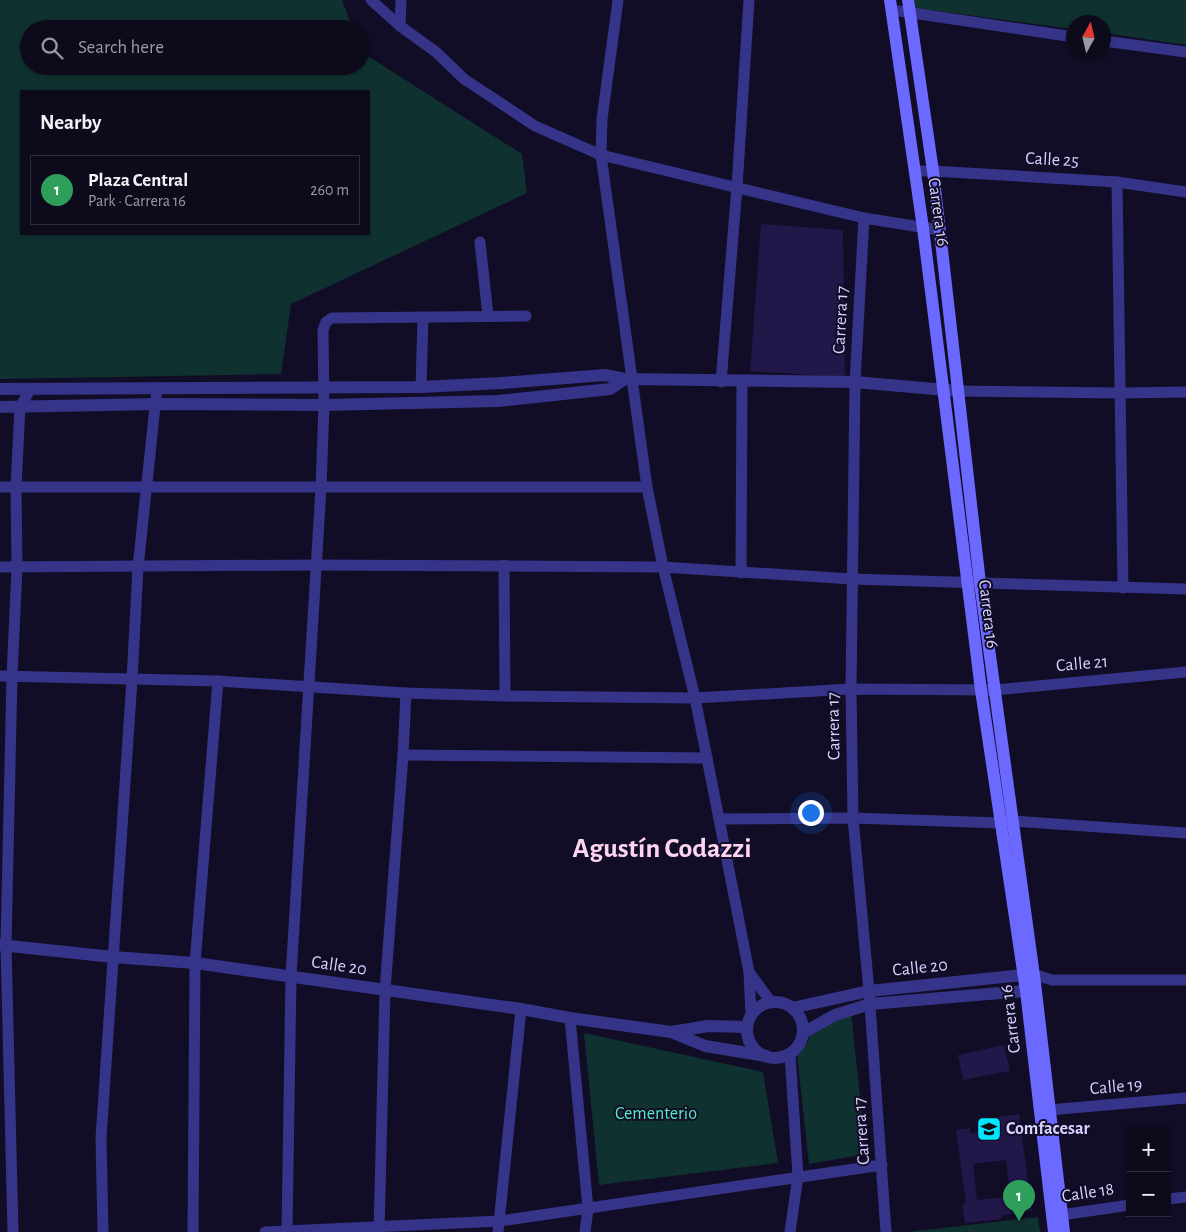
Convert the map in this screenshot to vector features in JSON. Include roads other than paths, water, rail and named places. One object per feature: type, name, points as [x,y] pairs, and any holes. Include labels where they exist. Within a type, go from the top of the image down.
[{"type":"main road","name":"Carrera 16","points":[[908,0],[933,171],[939,230],[966,584],[981,690],[1006,822],[1049,1110],[1057,1216],[1054,1232]]},
{"type":"main road","name":"Carrera 16","points":[[891,5],[923,228],[980,583],[995,690],[1006,822]]},
{"type":"main road","name":"Carrera 16","points":[[1031,991],[1057,1216],[1064,1232]]},
{"type":"street","points":[[370,0],[400,26],[436,52],[464,78],[535,126],[602,155],[864,218],[939,230]]},
{"type":"street","points":[[400,26],[402,0]]},
{"type":"street","points":[[618,0],[602,119],[602,155],[629,379],[647,487],[663,567],[695,698],[749,972],[748,1039],[755,1050],[766,1056],[778,1058],[790,1054],[799,1045],[803,1033],[801,1019],[792,1008],[782,1003],[771,1002],[760,1006],[749,1021]]},
{"type":"street","points":[[721,382],[737,187],[749,0]]},
{"type":"street","points":[[891,5],[910,14],[1066,35]]},
{"type":"street","points":[[1111,42],[1186,52]]},
{"type":"street","name":"Calle 25","points":[[915,172],[933,171],[1117,182],[1186,192]]},
{"type":"street","points":[[1117,182],[1123,588]]},
{"type":"street","name":"Carrera 17","points":[[864,218],[855,382],[850,689],[853,818],[869,991],[886,1232]]},
{"type":"street","points":[[480,242],[488,316]]},
{"type":"street","points":[[287,1231],[290,976],[321,488],[324,405],[323,330],[326,322],[332,318],[526,316]]},
{"type":"street","points":[[421,387],[423,317]]},
{"type":"street","points":[[0,389],[421,387],[605,376],[629,379],[721,382],[855,382],[950,391],[1186,392]]},
{"type":"street","points":[[0,407],[157,404],[324,405],[498,401],[610,390],[629,379]]},
{"type":"street","points":[[741,573],[742,382]]},
{"type":"street","points":[[103,1232],[101,1138],[138,567],[158,388]]},
{"type":"street","points":[[13,1232],[3,945],[6,676],[17,568],[16,487],[20,407],[30,390]]},
{"type":"street","points":[[0,487],[647,487]]},
{"type":"street","points":[[0,567],[504,565],[663,567],[852,580],[1186,589]]},
{"type":"street","points":[[504,565],[505,696]]},
{"type":"street","name":"Calle 21","points":[[6,676],[218,681],[406,693],[695,698],[850,689],[995,690],[1186,672]]},
{"type":"street","points":[[193,1232],[195,963],[218,681]]},
{"type":"street","points":[[379,1229],[385,990],[406,693]]},
{"type":"street","points":[[403,755],[707,758]]},
{"type":"street","points":[[719,819],[853,818],[1006,822],[1186,833]]},
{"type":"street","name":"Calle 20","points":[[3,945],[113,957],[195,963],[521,1009],[671,1032],[705,1046],[766,1056]]},
{"type":"street","points":[[749,972],[771,1002]]},
{"type":"street","name":"Calle 20","points":[[792,1008],[869,991],[1028,975],[1052,980],[1186,980]]},
{"type":"street","name":"Calle 20","points":[[803,1033],[835,1015],[870,1004],[1031,991],[1052,980]]},
{"type":"street","points":[[499,1226],[521,1009]]},
{"type":"street","points":[[570,1018],[588,1209],[585,1232]]},
{"type":"street","name":"Calle 20","points":[[671,1032],[749,1021]]},
{"type":"street","points":[[790,1054],[798,1176],[790,1232]]},
{"type":"street","name":"Calle 19","points":[[1049,1110],[1186,1098]]},
{"type":"street","points":[[265,1232],[499,1226],[588,1209],[798,1176],[882,1165]]},
{"type":"street","points":[[1171,1199],[1186,1197]]},
{"type":"street","name":"Calle 18","points":[[1057,1216],[1126,1206]]},
{"type":"place","name":"Comfacesar","points":[[989,1129]]},
{"type":"place","name":"Plaza Central","points":[[1019,1221]]},
{"type":"district","name":"Agustín Codazzi","points":[[662,849]]},
{"type":"park label","name":"Cementerio","points":[[656,1114]]}]
